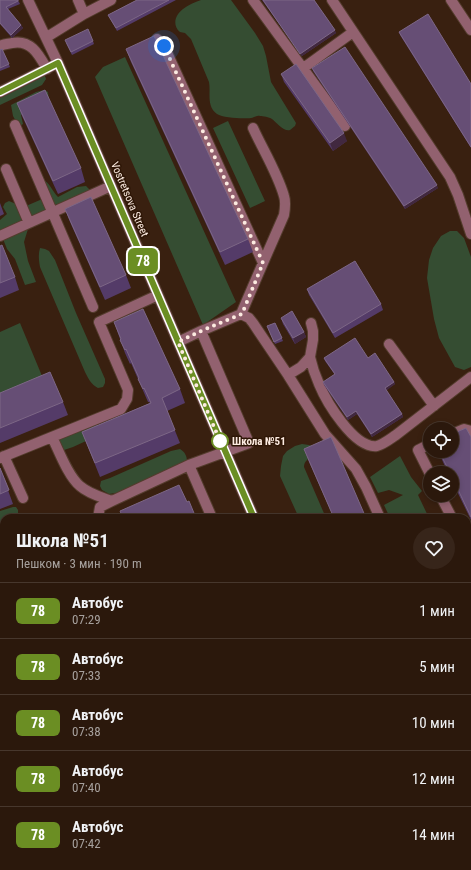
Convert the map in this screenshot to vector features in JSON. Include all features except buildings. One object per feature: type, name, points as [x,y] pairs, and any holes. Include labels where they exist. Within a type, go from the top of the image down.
[{"type":"street","name":"Vostretsova Street","points":[[28,0],[47,37],[252,514]]},
{"type":"street","points":[[78,0],[84,14]]},
{"type":"street","points":[[47,37],[84,14],[111,0]]},
{"type":"street","points":[[253,0],[345,126]]},
{"type":"street","points":[[332,0],[450,177],[458,195],[471,234]]},
{"type":"street","points":[[451,0],[471,30]]},
{"type":"street","points":[[302,69],[353,32]]},
{"type":"street","points":[[157,39],[164,46],[263,263]]},
{"type":"street","points":[[0,46],[17,42],[28,44],[39,56],[47,69]]},
{"type":"street","points":[[0,92],[58,63]]},
{"type":"street","points":[[15,125],[93,307]]},
{"type":"street","points":[[178,342],[242,314],[284,215],[284,197],[252,128]]},
{"type":"street","points":[[6,169],[29,223]]},
{"type":"street","points":[[0,236],[111,186]]},
{"type":"street","points":[[23,498],[2,457],[121,409],[127,399],[128,390],[99,322],[158,295]]},
{"type":"street","points":[[242,314],[249,318],[288,375],[325,434],[356,470],[366,487],[378,514]]},
{"type":"street","points":[[311,322],[314,340],[310,357],[319,385],[330,406],[346,429],[364,443],[376,446],[385,443],[471,377]]},
{"type":"street","points":[[99,514],[100,507],[189,464],[249,443],[201,331]]},
{"type":"street","points":[[389,344],[434,406]]},
{"type":"street","points":[[288,375],[301,367],[310,357]]},
{"type":"street","points":[[459,431],[464,429],[471,431]]},
{"type":"street","points":[[52,437],[70,473],[77,483],[89,493],[112,501]]},
{"type":"street","points":[[423,448],[418,450],[426,466]]},
{"type":"street","points":[[189,464],[210,514]]},
{"type":"street","points":[[444,502],[450,514]]},
{"type":"green space","points":[[201,0],[231,0],[255,33],[263,46],[271,82],[296,123],[291,130],[285,130],[272,119],[266,117],[259,116],[251,118],[233,118],[217,114],[211,107],[209,82],[191,39],[185,33],[180,32],[175,23],[176,17],[180,11]]},
{"type":"green space","points":[[125,57],[236,302],[203,325],[95,77],[103,67]]},
{"type":"green space","points":[[43,75],[46,79],[42,85],[0,105],[0,93]]},
{"type":"green space","points":[[44,90],[48,92],[49,101],[21,115],[23,124],[20,126],[18,125],[13,116],[11,105],[36,92]]},
{"type":"green space","points":[[228,121],[265,201],[250,208],[213,128]]},
{"type":"green space","points":[[45,181],[58,197],[77,187],[86,186],[91,191],[60,204],[52,204],[43,187]]},
{"type":"green space","points":[[40,200],[45,200],[49,209],[31,219],[26,206]]},
{"type":"green space","points":[[9,201],[16,204],[23,216],[21,223],[0,233],[0,220],[7,214],[3,207],[5,203]]},
{"type":"green space","points":[[28,229],[24,242],[28,261],[36,282],[25,285],[15,259],[7,249],[3,239]]},
{"type":"green space","points":[[450,231],[457,231],[464,238],[471,257],[471,367],[464,370],[455,367],[439,338],[427,278],[429,260],[433,248],[441,236]]},
{"type":"green space","points":[[40,248],[49,251],[55,260],[105,379],[103,387],[98,388],[94,385],[89,380],[85,372],[40,267]]},
{"type":"green space","points":[[20,323],[42,376],[0,394],[0,332]]},
{"type":"green space","points":[[95,424],[100,427],[86,441],[64,450],[58,439]]},
{"type":"green space","points":[[302,444],[312,446],[313,456],[308,459],[304,467],[324,514],[297,514],[280,476],[283,456],[287,451]]},
{"type":"green space","points":[[180,449],[185,454],[187,462],[122,492],[109,494],[102,490],[100,486],[101,481],[171,451]]},
{"type":"green space","points":[[400,456],[411,477],[422,491],[418,495],[427,514],[388,514],[384,505],[403,495],[389,490],[378,493],[370,477]]},
{"type":"green space","points":[[16,507],[18,513],[0,514],[0,511]]},
{"type":"bus line","name":"78","points":[[0,92],[58,63],[252,514]]},
{"type":"place","name":"Школа №51","points":[[220,441]]},
{"type":"route","points":[[164,46],[263,263],[242,314],[178,342],[220,441]]}]
